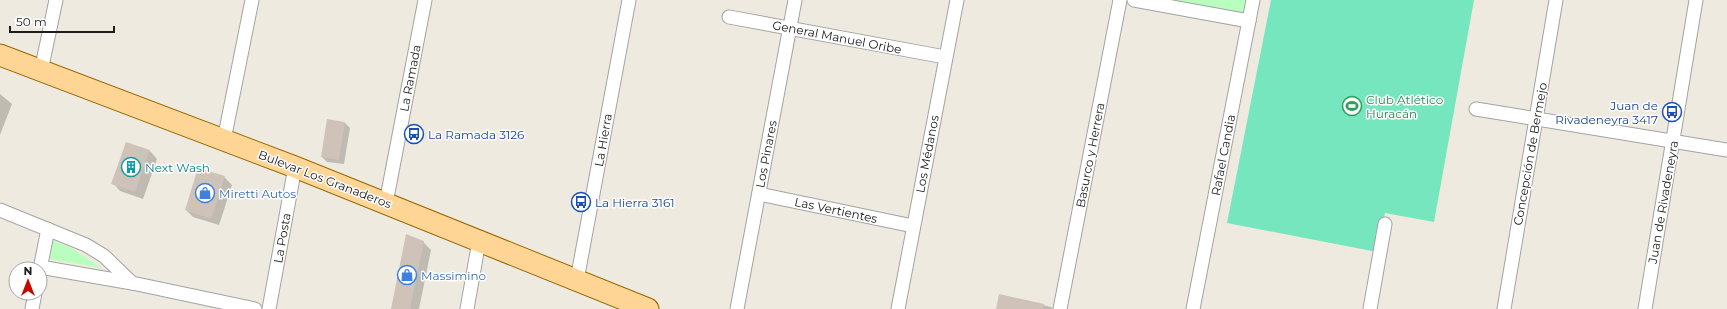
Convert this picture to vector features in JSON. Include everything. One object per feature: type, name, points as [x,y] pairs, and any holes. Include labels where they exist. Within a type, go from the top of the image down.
[{"type":"main road","name":"Bulevar Los Granaderos","points":[[0,55],[295,167],[648,309]]},
{"type":"street","points":[[41,71],[56,0]]},
{"type":"street","points":[[224,140],[252,0]]},
{"type":"street","name":"La Ramada","points":[[386,203],[425,0]]},
{"type":"street","name":"Los Pinares","points":[[737,309],[796,0]]},
{"type":"street","name":"Los Médanos","points":[[898,309],[957,0]]},
{"type":"street","name":"Basurco y Herrera","points":[[1060,309],[1120,0]]},
{"type":"street","points":[[1134,0],[1248,21]]},
{"type":"street","name":"Rafael Candia","points":[[1193,309],[1253,0]]},
{"type":"street","name":"Concepción de Bermejo","points":[[1504,309],[1556,0]]},
{"type":"street","name":"Juan de Rivadeneyra","points":[[1645,309],[1696,0]]},
{"type":"street","name":"La Hierra","points":[[577,280],[625,1]]},
{"type":"street","name":"General Manuel Oribe","points":[[729,17],[945,57]]},
{"type":"street","points":[[1476,108],[1536,120],[1727,150]]},
{"type":"street","name":"La Posta","points":[[269,309],[295,167]]},
{"type":"street","name":"Las Vertientes","points":[[759,194],[913,226]]},
{"type":"street","points":[[0,210],[86,245],[104,256],[132,283]]},
{"type":"street","points":[[1370,309],[1385,224]]},
{"type":"street","points":[[41,261],[48,229]]},
{"type":"street","points":[[467,309],[479,241]]},
{"type":"street","points":[[48,269],[132,283],[255,309]]},
{"type":"green space","points":[[1134,0],[1253,0],[1249,21]]},
{"type":"green space","name":"Club Atlético Huracán","points":[[1271,0],[1474,0],[1434,222],[1385,213],[1377,252],[1227,223]]},
{"type":"green space","points":[[52,240],[73,249],[102,268],[50,259]]},
{"type":"building","points":[[327,119],[345,122],[339,160],[321,157]]},
{"type":"building","name":"Next Wash","points":[[126,142],[150,150],[135,192],[111,184]]},
{"type":"building","name":"Miretti Autos","points":[[198,168],[225,176],[211,219],[185,210]]},
{"type":"building","name":"Massimino","points":[[406,234],[424,241],[410,309],[391,309]]},
{"type":"building","points":[[999,294],[1044,304],[1043,309],[996,309]]},
{"type":"place","name":"Club Atlético Huracán","points":[[1352,106]]},
{"type":"place","name":"Juan de Rivadeneyra 3417","points":[[1672,112]]},
{"type":"place","name":"La Ramada 3126","points":[[414,134]]},
{"type":"place","name":"Next Wash","points":[[131,167]]},
{"type":"place","name":"Miretti Autos","points":[[205,193]]},
{"type":"place","name":"La Hierra 3161","points":[[581,202]]},
{"type":"place","name":"Massimino","points":[[407,275]]}]
